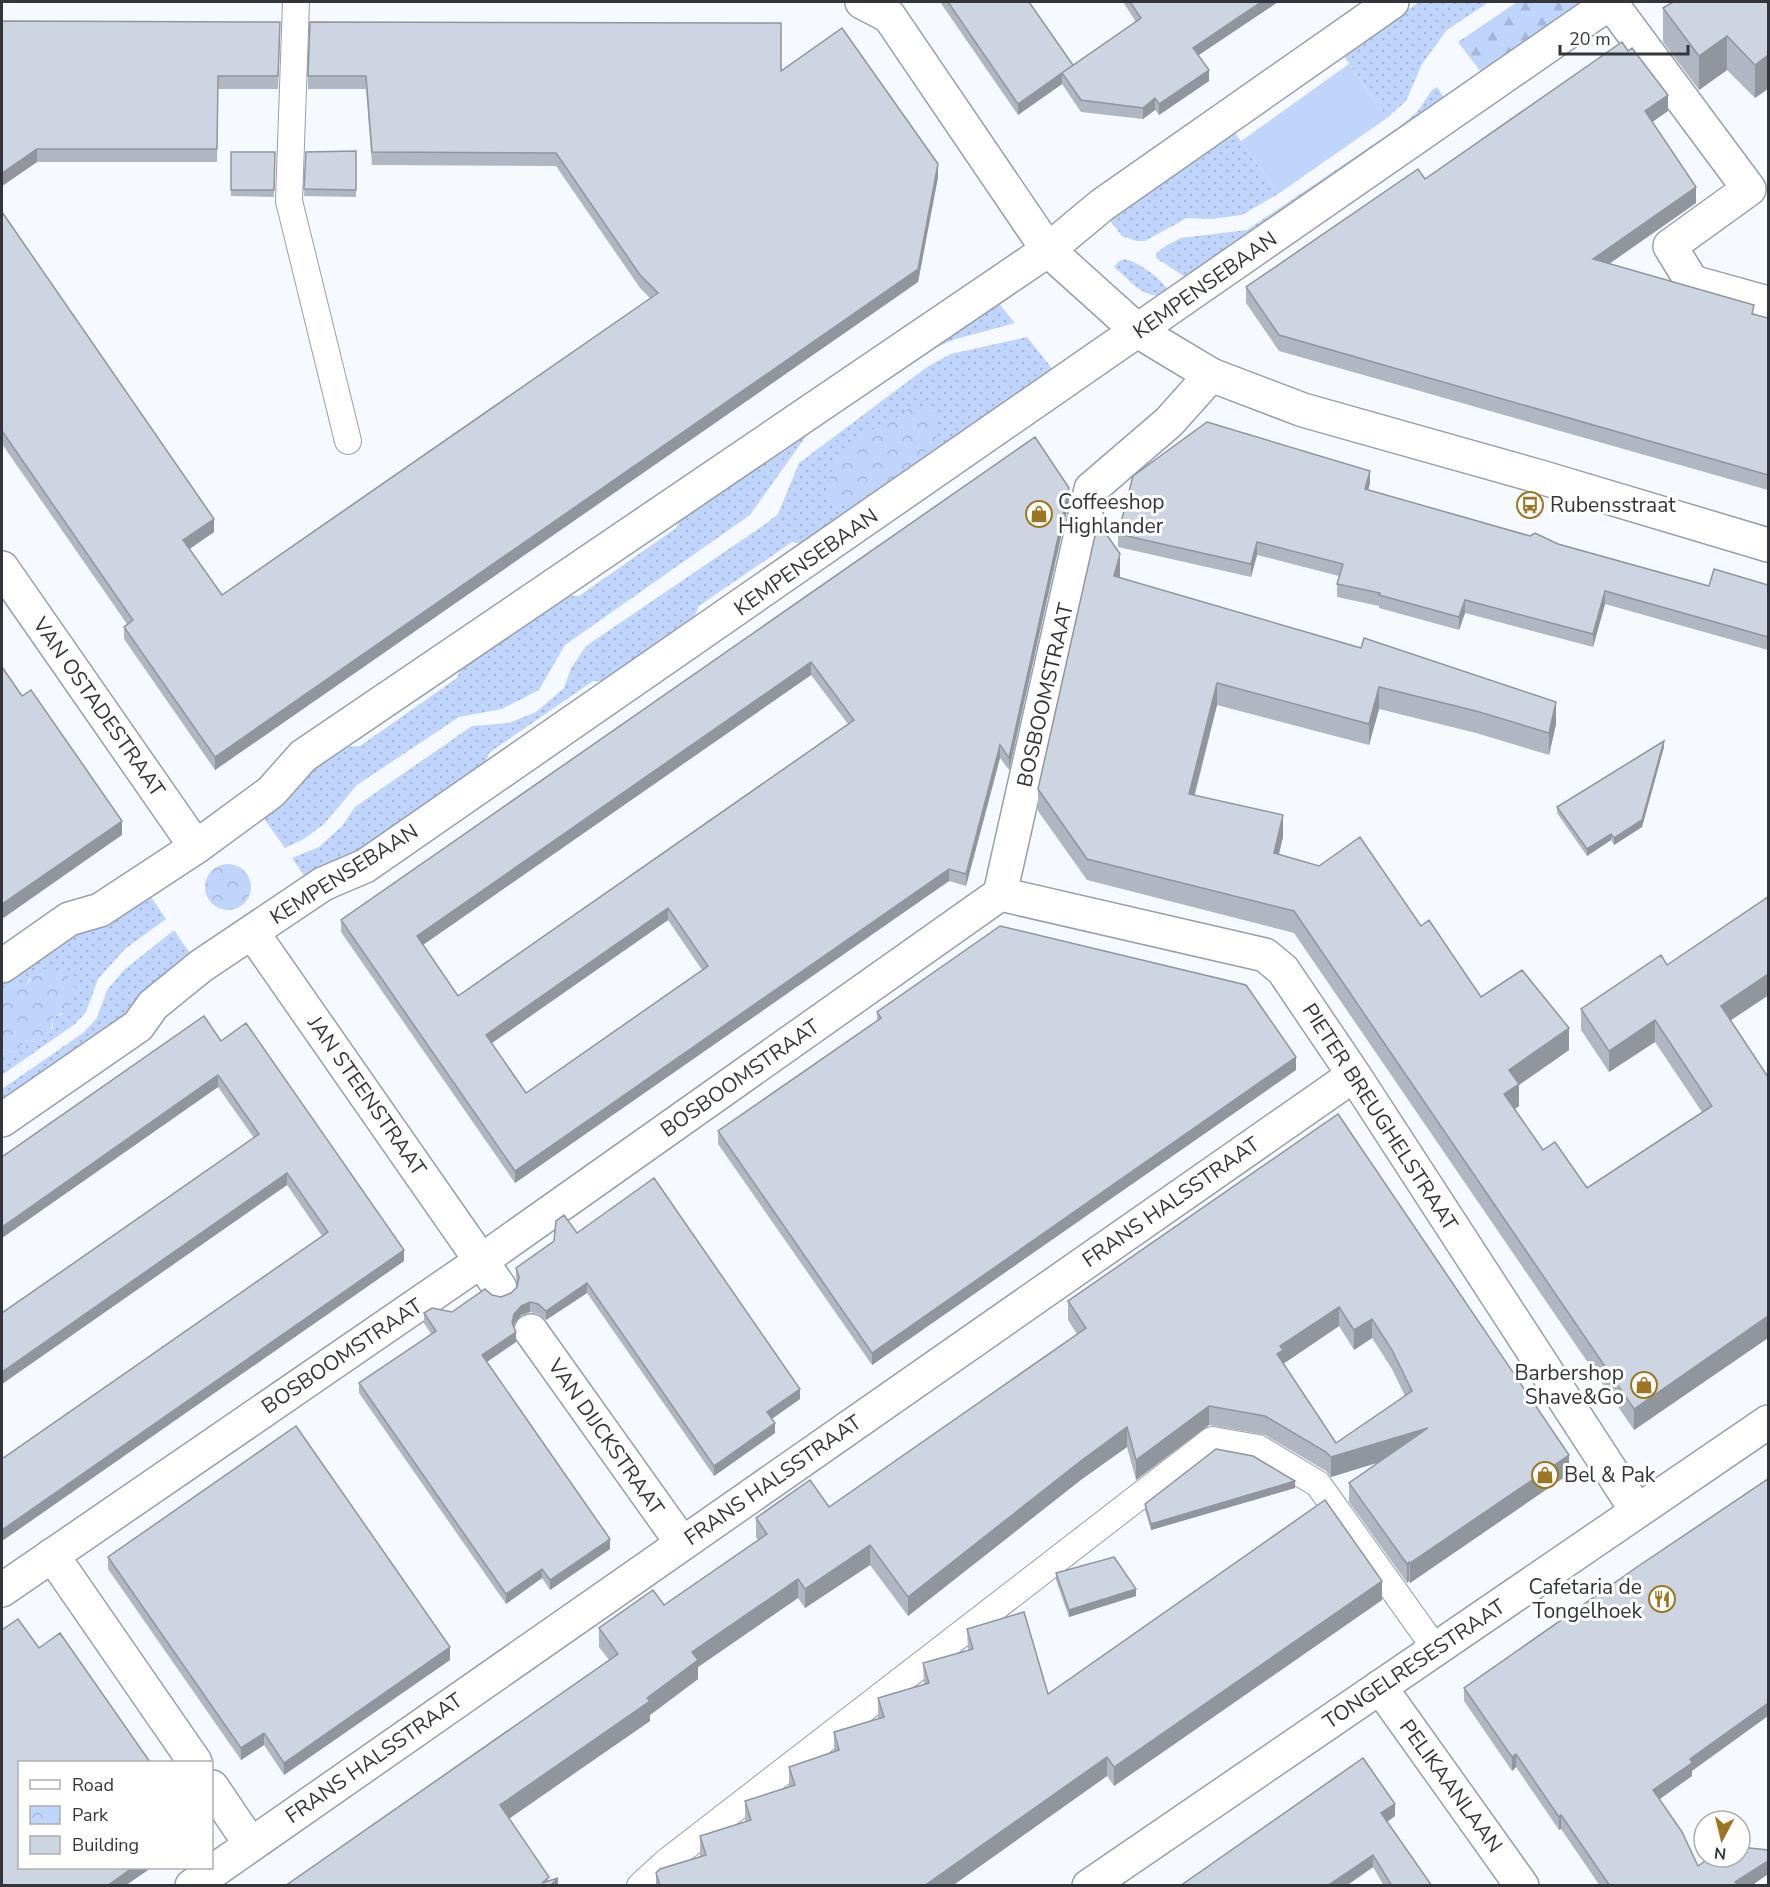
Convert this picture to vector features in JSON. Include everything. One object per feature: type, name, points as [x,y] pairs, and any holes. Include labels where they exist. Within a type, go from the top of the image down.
[{"type":"street","points":[[862,2],[889,16],[1048,250],[1138,331],[1211,375],[1302,410],[1537,476],[1768,545]]},
{"type":"street","points":[[2,966],[69,920],[100,910],[196,847],[271,792],[303,756],[1048,250],[1102,205],[1355,12],[1392,2]]},
{"type":"street","points":[[1610,2],[1759,192],[1670,246],[1692,282],[1768,303]]},
{"type":"street","name":"KEMPENSEBAAN","points":[[2,1119],[138,1026],[153,1005],[201,966],[323,884],[365,866],[1610,2]]},
{"type":"street","name":"BOSBOOMSTRAAT","points":[[2,1590],[481,1261],[1000,894],[1091,489],[1169,422],[1211,375]]},
{"type":"street","name":"VAN OSTADESTRAAT","points":[[2,568],[196,847]]},
{"type":"street","name":"PIETER BREUGHELSTRAAT","points":[[1000,894],[1265,955],[1283,970],[1638,1511]]},
{"type":"street","name":"JAN STEENSTRAAT","points":[[252,932],[481,1261]]},
{"type":"street","name":"FRANS HALSSTRAAT","points":[[192,1886],[1354,1075]]},
{"type":"street","points":[[481,1261],[500,1288]]},
{"type":"street","name":"VAN DIJCKSTRAAT","points":[[531,1331],[682,1543]]},
{"type":"street","name":"TONGELRESESTRAAT","points":[[1089,1886],[1768,1422]]},
{"type":"street","points":[[52,1555],[194,1761]]},
{"type":"street","name":"PELIKAANLAAN","points":[[1380,1687],[1522,1886]]},
{"type":"street","points":[[213,1788],[251,1845]]},
{"type":"lane","points":[[296,2],[289,201],[348,441]]},
{"type":"lane","points":[[640,1886],[676,1855],[1212,1440],[1258,1448],[1318,1484],[1435,1648]]},
{"type":"green space","points":[[1419,2],[1489,2],[1447,30],[1422,64],[1406,101],[1387,118],[1343,55]]},
{"type":"green space","points":[[1517,2],[1591,2],[1483,75],[1458,42]]},
{"type":"green space","points":[[1349,64],[1387,118],[1278,194],[1241,141]]},
{"type":"green space","points":[[1437,87],[1446,101],[1190,280],[1156,258],[1156,253],[1181,238],[1247,230],[1399,127],[1417,112],[1432,90]]},
{"type":"green space","points":[[1233,130],[1278,194],[1242,215],[1211,219],[1187,218],[1145,241],[1136,241],[1122,236],[1107,217]]},
{"type":"green space","points":[[1125,259],[1151,273],[1171,294],[1162,296],[1146,293],[1133,284],[1114,267],[1119,261]]},
{"type":"green space","points":[[992,295],[1015,323],[956,339],[925,352],[809,432],[750,515],[565,645],[539,690],[502,709],[459,717],[357,785],[324,824],[304,839],[285,848],[262,816],[296,791],[311,769],[343,747],[360,746],[457,678],[464,661],[561,595],[579,596],[676,528],[684,509]]},
{"type":"green space","points":[[1027,337],[1054,371],[809,544],[792,542],[699,606],[689,628],[611,681],[593,681],[489,753],[483,770],[352,859],[307,880],[292,858],[319,847],[342,826],[355,807],[472,726],[509,723],[536,712],[564,688],[571,668],[586,646],[778,514],[799,463],[927,367],[951,354]]},
{"type":"green space","points":[[917,405],[931,411],[937,420],[938,426],[933,447],[893,478],[860,499],[846,504],[832,502],[827,495],[828,480],[837,462],[854,438],[886,424]]},
{"type":"green space","points":[[228,864],[244,871],[251,887],[244,903],[228,910],[212,903],[205,887],[212,871]]},
{"type":"green space","points":[[149,894],[166,919],[125,949],[98,979],[86,1012],[75,1024],[2,1075],[2,1053],[16,1051],[26,1040],[34,1042],[53,1028],[53,1017],[63,1014],[30,978],[26,985],[10,986],[2,995],[2,984],[78,928]]},
{"type":"green space","points":[[174,930],[194,959],[136,1010],[2,1104],[2,1089],[83,1033],[97,1018],[107,990],[124,970]]},
{"type":"green space","points":[[46,969],[66,975],[72,981],[75,996],[71,1004],[53,1017],[49,1034],[43,1040],[26,1040],[16,1051],[2,1053],[2,995],[10,986],[26,985],[38,971]]},
{"type":"building","points":[[948,2],[1029,2],[1073,65],[1018,104]]},
{"type":"building","points":[[1130,2],[1261,2],[1193,48],[1209,70],[1159,104],[1155,98],[1143,108],[1081,100],[1062,73],[1141,18]]},
{"type":"building","points":[[1673,2],[1768,2],[1768,55],[1755,65],[1727,36],[1699,56],[1663,8]]},
{"type":"building","points":[[2,21],[280,22],[278,76],[218,76],[217,149],[37,149],[2,173]]},
{"type":"building","points":[[310,22],[781,23],[781,71],[842,28],[938,164],[918,269],[215,757],[124,627],[133,620],[2,431],[2,212],[214,519],[183,540],[222,595],[658,293],[640,275],[556,153],[372,152],[366,76],[308,76]]},
{"type":"building","points":[[1622,42],[1628,51],[1632,48],[1668,95],[1645,111],[1696,187],[1593,259],[1754,305],[1752,314],[1768,318],[1768,475],[1279,335],[1246,287],[1418,169],[1425,179]]},
{"type":"building","points":[[356,151],[356,190],[304,189],[306,152]]},
{"type":"building","points":[[231,152],[275,152],[274,190],[231,190]]},
{"type":"building","points":[[1207,422],[1370,471],[1365,489],[1530,536],[1535,533],[1558,544],[1709,586],[1714,569],[1768,585],[1768,637],[1605,591],[1593,634],[1465,600],[1459,617],[1379,595],[1380,593],[1337,584],[1343,564],[1257,542],[1251,564],[1118,534],[1133,476]]},
{"type":"building","points":[[1035,437],[1069,488],[1009,758],[1000,745],[966,874],[949,869],[515,1171],[341,920]],"holes":[[[811,662],[854,720],[458,996],[417,936]],[[668,908],[708,966],[526,1093],[486,1035]]]},
{"type":"building","points":[[1098,522],[1120,554],[1114,576],[1361,648],[1364,638],[1556,702],[1549,733],[1476,711],[1379,687],[1369,724],[1217,683],[1189,794],[1283,815],[1274,853],[1319,866],[1360,837],[1421,926],[1429,920],[1481,997],[1522,970],[1569,1028],[1509,1070],[1519,1084],[1504,1094],[1543,1150],[1555,1142],[1587,1188],[1712,1106],[1655,1020],[1609,1051],[1581,1009],[1661,955],[1667,965],[1768,897],[1768,974],[1721,1006],[1768,1077],[1768,1316],[1634,1409],[1294,911],[1087,859],[1038,789]]},
{"type":"building","points":[[2,667],[22,696],[31,690],[122,821],[2,904]]},
{"type":"building","points":[[1664,741],[1642,820],[1614,838],[1611,834],[1587,849],[1557,807]]},
{"type":"building","points":[[1000,926],[1246,985],[1296,1057],[872,1353],[718,1131],[881,1018],[877,1012]]},
{"type":"building","points":[[204,1016],[221,1041],[246,1023],[404,1250],[2,1530],[2,1459],[328,1232],[287,1173],[2,1372],[2,1313],[259,1134],[218,1075],[2,1227],[2,1157]]},
{"type":"building","points":[[1338,1114],[1569,1455],[1407,1564],[1349,1483],[1428,1428],[1331,1457],[1265,1416],[1209,1406],[1136,1460],[1127,1427],[908,1597],[870,1545],[805,1589],[798,1579],[692,1652],[698,1660],[647,1698],[650,1701],[500,1805],[549,1877],[542,1883],[558,1878],[550,1886],[285,1886],[618,1654],[599,1628],[653,1590],[664,1605],[767,1534],[756,1518],[810,1480],[829,1507],[1086,1328],[1068,1301]],"holes":[[[1339,1307],[1354,1330],[1372,1319],[1392,1350],[1412,1391],[1336,1443],[1277,1354],[1283,1350],[1280,1346]]]},
{"type":"building","points":[[654,1178],[800,1389],[767,1412],[775,1423],[714,1466],[587,1283],[546,1311],[538,1304],[530,1302],[521,1306],[514,1314],[512,1323],[516,1332],[482,1355],[610,1539],[550,1580],[542,1569],[506,1594],[359,1383],[436,1331],[424,1313],[432,1308],[452,1312],[485,1289],[492,1295],[501,1297],[511,1293],[517,1287],[519,1277],[516,1268],[554,1241],[556,1221],[564,1215],[577,1233]]},
{"type":"building","points":[[296,1426],[450,1647],[284,1763],[264,1733],[241,1748],[108,1557]]},
{"type":"building","points":[[1216,1449],[1253,1456],[1295,1481],[1151,1524],[1145,1504]]},
{"type":"building","points":[[1768,1479],[1768,1703],[1690,1759],[1692,1763],[1653,1790],[1682,1832],[1692,1853],[1692,1869],[1752,1869],[1752,1848],[1768,1850],[1768,1861],[1735,1882],[1738,1886],[1610,1886],[1561,1815],[1559,1817],[1516,1754],[1512,1757],[1464,1688]]},
{"type":"building","points":[[1325,1500],[1382,1581],[1114,1767],[1107,1757],[924,1886],[660,1886],[656,1873],[660,1869],[706,1855],[700,1836],[751,1820],[745,1801],[795,1785],[789,1767],[839,1750],[834,1732],[884,1717],[878,1698],[929,1683],[923,1663],[973,1649],[967,1629],[1024,1612],[1048,1694]]},
{"type":"building","points":[[1114,1557],[1136,1589],[1069,1610],[1056,1573]]},
{"type":"building","points":[[18,1619],[39,1648],[60,1633],[149,1761],[18,1761],[18,1869],[131,1869],[107,1886],[2,1886],[2,1630]]},
{"type":"building","points":[[1363,1758],[1395,1804],[1381,1813],[1432,1886],[1392,1886],[1373,1855],[1327,1886],[1180,1886]]},
{"type":"place","name":"Rubensstraat","points":[[1530,505]]},
{"type":"place","name":"Coffeeshop Highlander","points":[[1039,514]]},
{"type":"place","name":"Barbershop Shave&Go","points":[[1644,1385]]},
{"type":"place","name":"Bel & Pak","points":[[1545,1475]]},
{"type":"place","name":"Cafetaria de Tongelhoek","points":[[1662,1599]]}]
